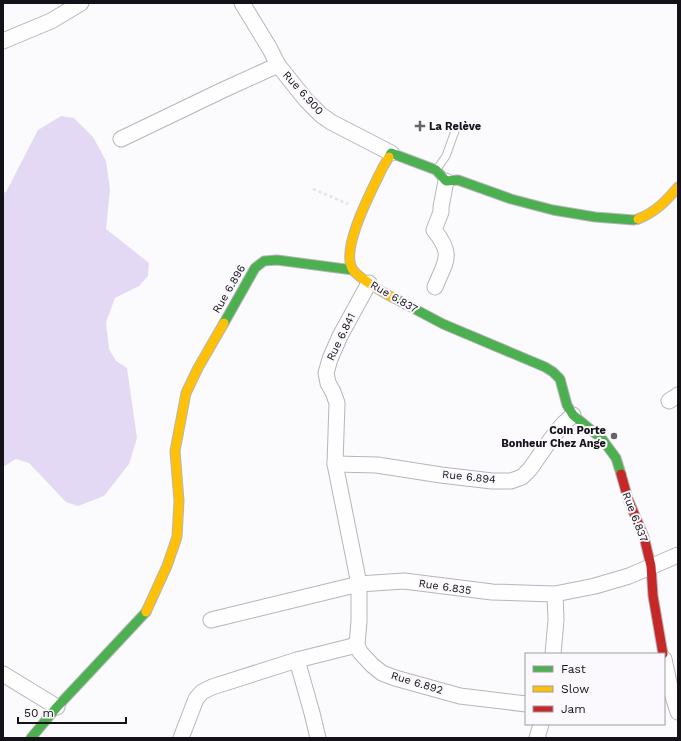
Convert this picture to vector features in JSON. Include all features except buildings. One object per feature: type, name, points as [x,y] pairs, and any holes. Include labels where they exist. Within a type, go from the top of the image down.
[{"type":"street","points":[[3,41],[46,23],[81,3]]},
{"type":"street","name":"Rue 6.900","points":[[242,3],[278,65],[306,100],[321,115],[340,127],[391,153]]},
{"type":"street","points":[[121,139],[278,65]]},
{"type":"street","points":[[353,270],[349,256],[350,246],[357,225],[383,167],[391,153],[441,176],[458,180],[511,199],[553,210],[595,217],[634,220],[648,215],[660,207],[678,187]]},
{"type":"street","points":[[435,287],[447,253],[445,244],[434,230],[441,212],[441,176]]},
{"type":"street","name":"Rue 6.896","points":[[31,738],[57,707],[144,614],[167,566],[177,537],[179,501],[175,451],[186,393],[198,368],[255,268],[264,261],[277,260],[353,270]]},
{"type":"street","name":"Rue 6.837","points":[[353,270],[389,296],[456,330],[545,367],[560,379],[568,405],[573,415],[602,439],[616,458],[628,499],[644,537],[651,566],[653,596],[663,653]]},
{"type":"street","name":"Rue 6.841","points":[[359,584],[335,464],[337,403],[328,383],[326,373],[330,359],[340,336],[369,283]]},
{"type":"street","name":"Rue 6.894","points":[[335,464],[377,466],[492,481],[511,481],[522,477],[526,473],[555,434],[573,415]]},
{"type":"street","name":"Rue 6.835","points":[[211,620],[359,584],[404,581],[492,592],[555,594],[595,586],[629,576],[678,555]]},
{"type":"street","points":[[181,738],[196,699],[202,692],[212,687],[297,660],[357,645],[359,621],[359,584]]},
{"type":"street","points":[[553,653],[556,620],[555,594]]},
{"type":"street","name":"Rue 6.892","points":[[357,645],[360,652],[372,665],[382,673],[395,678],[460,696],[525,704]]},
{"type":"street","points":[[297,660],[318,738]]},
{"type":"street","points":[[665,663],[670,687],[678,712]]},
{"type":"street","points":[[3,674],[57,707]]},
{"type":"street","points":[[537,738],[541,725]]},
{"type":"lane","points":[[441,176],[455,131]]},
{"type":"path","points":[[313,189],[364,211]]},
{"type":"shaded area","points":[[61,116],[74,118],[93,137],[106,161],[110,189],[106,229],[149,263],[148,276],[139,286],[115,298],[106,322],[109,349],[116,361],[127,368],[137,438],[129,464],[104,496],[78,506],[66,502],[29,463],[16,459],[3,467],[3,193],[6,192],[38,130]]},
{"type":"traffic: fast","points":[[389,157],[391,153],[436,170],[446,181],[458,180],[511,199],[553,210],[595,217],[638,219]]},
{"type":"traffic: fast","points":[[224,323],[255,268],[264,261],[277,260],[353,270]]},
{"type":"traffic: fast","points":[[394,298],[443,324],[545,367],[553,372],[560,379],[567,405],[573,415],[602,439],[616,458],[621,474]]},
{"type":"traffic: fast","points":[[31,738],[57,707],[146,612]]},
{"type":"traffic: slow","points":[[389,157],[372,189],[359,219],[350,248],[350,261],[353,270],[356,273],[394,298]]},
{"type":"traffic: slow","points":[[638,219],[660,206],[678,187]]},
{"type":"traffic: slow","points":[[146,612],[167,566],[177,537],[179,501],[175,451],[186,393],[198,368],[224,323]]},
{"type":"traffic: jam","points":[[621,474],[628,499],[644,537],[651,566],[653,596],[663,653]]},
{"type":"place","name":"La Relève","points":[[420,126]]},
{"type":"place","name":"Coin Porte Bonheur Chez Ange","points":[[614,436]]}]
